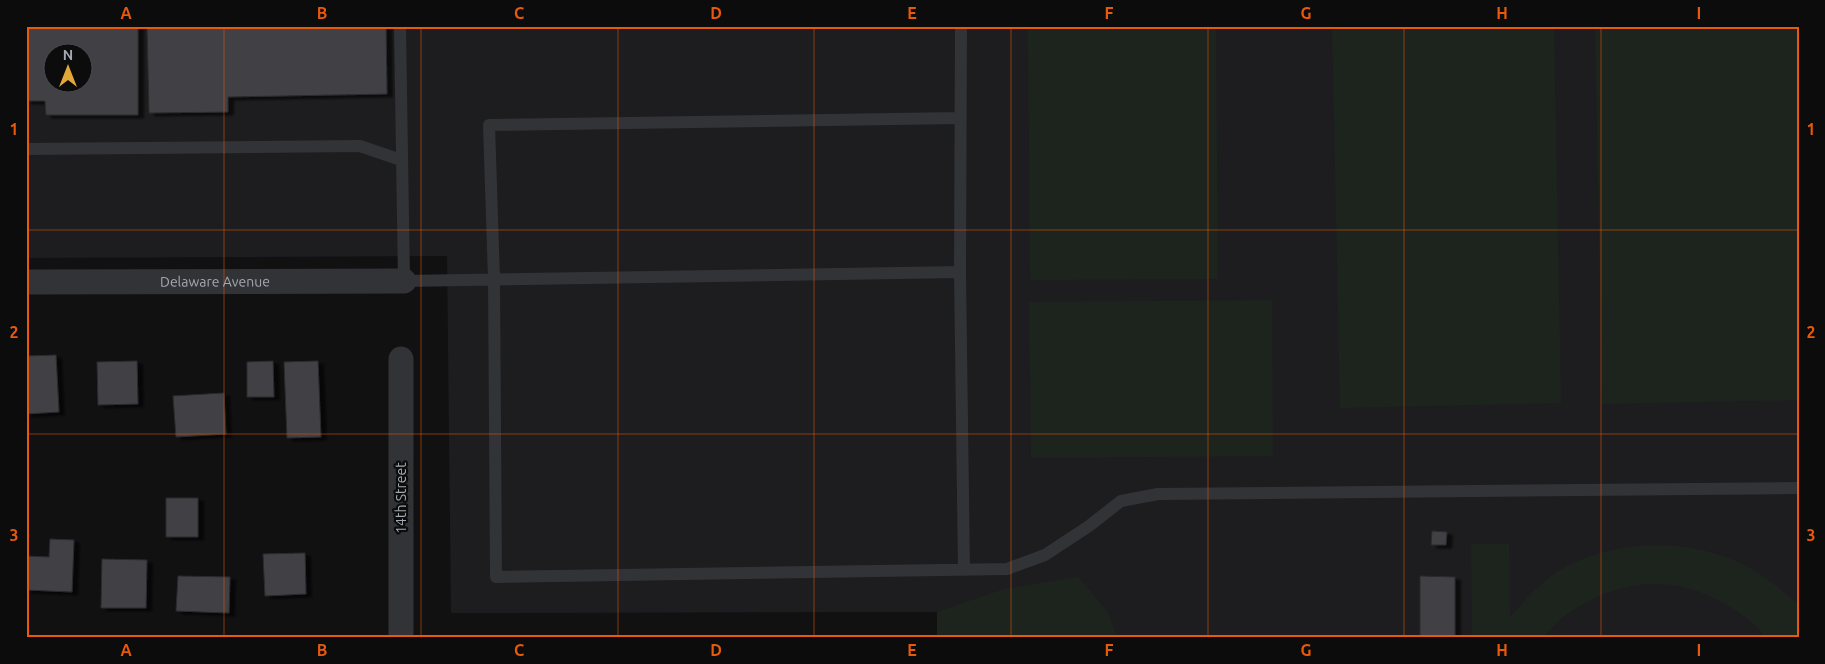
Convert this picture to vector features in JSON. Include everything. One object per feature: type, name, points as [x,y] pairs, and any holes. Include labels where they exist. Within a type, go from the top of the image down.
[{"type":"street","name":"Delaware Avenue","points":[[26,282],[404,281]]},
{"type":"street","name":"14th Street","points":[[401,359],[401,638]]},
{"type":"lane","points":[[400,26],[404,281],[960,272]]},
{"type":"lane","points":[[960,26],[960,272],[964,570]]},
{"type":"lane","points":[[960,118],[489,125],[494,279],[496,577],[1007,569],[1045,555],[1089,526],[1121,501],[1158,494],[1799,488]]},
{"type":"lane","points":[[26,149],[360,146],[401,160]]},
{"type":"shaded area","points":[[26,26],[1799,26],[1799,638],[937,638],[937,612],[451,613],[447,256],[26,258]]},
{"type":"shaded area","points":[[1028,26],[1216,26],[1218,279],[1030,280]]},
{"type":"shaded area","points":[[1332,26],[1554,26],[1561,403],[1340,408]]},
{"type":"shaded area","points":[[1595,26],[1799,26],[1799,400],[1602,404]]},
{"type":"shaded area","points":[[1272,300],[1273,456],[1031,458],[1029,302]]},
{"type":"shaded area","points":[[1471,544],[1509,544],[1510,617],[1544,582],[1557,572],[1577,562],[1598,554],[1620,549],[1667,546],[1690,548],[1733,560],[1768,580],[1799,605],[1799,638],[1766,638],[1748,619],[1735,610],[1699,592],[1662,584],[1643,584],[1606,593],[1574,609],[1557,622],[1543,638],[1472,638]]},
{"type":"shaded area","points":[[1078,577],[1108,612],[1117,638],[937,638],[937,612],[1004,589]]},
{"type":"building","points":[[26,26],[138,26],[138,115],[46,115],[45,101],[26,101]]},
{"type":"building","points":[[147,26],[386,26],[387,94],[228,97],[228,112],[149,113]]},
{"type":"building","points":[[56,355],[59,412],[26,414],[26,356]]},
{"type":"building","points":[[137,361],[138,404],[98,405],[97,362]]},
{"type":"building","points":[[273,361],[274,397],[247,397],[247,362]]},
{"type":"building","points":[[318,361],[321,437],[287,438],[284,362]]},
{"type":"building","points":[[224,393],[226,434],[176,437],[173,396]]},
{"type":"building","points":[[166,498],[198,498],[198,537],[166,537]]},
{"type":"building","points":[[1432,531],[1447,532],[1446,545],[1431,545]]},
{"type":"building","points":[[50,539],[74,540],[72,592],[26,590],[26,556],[49,557]]},
{"type":"building","points":[[305,553],[306,594],[265,596],[263,554]]},
{"type":"building","points":[[102,559],[147,560],[146,608],[101,608]]},
{"type":"building","points":[[178,576],[230,577],[229,613],[176,611]]},
{"type":"building","points":[[1420,576],[1455,577],[1455,638],[1420,638]]}]
